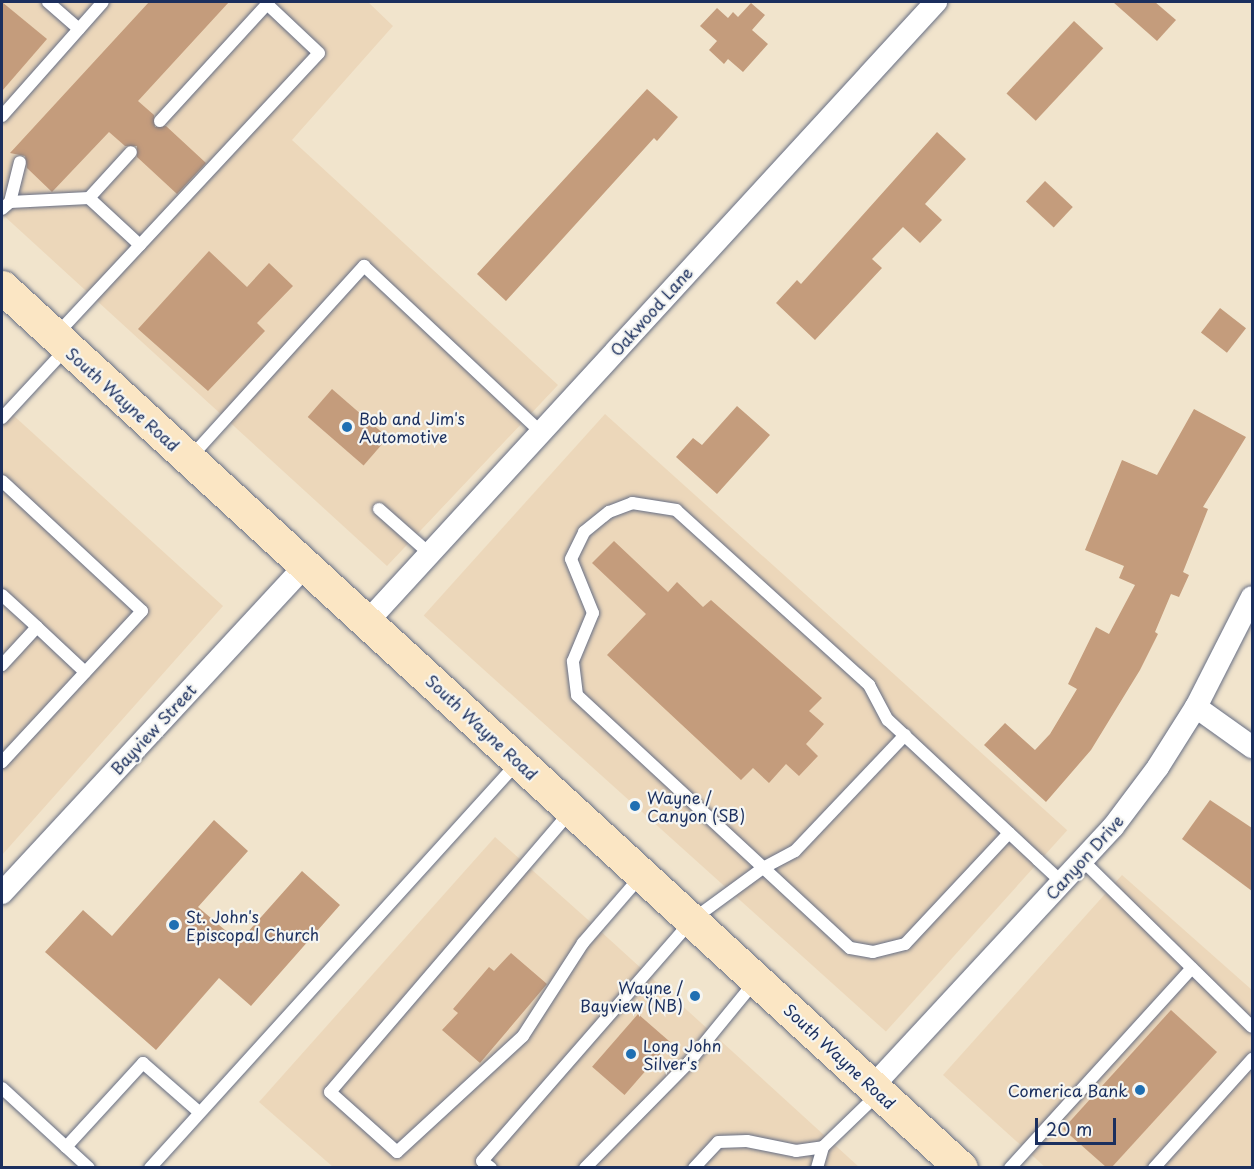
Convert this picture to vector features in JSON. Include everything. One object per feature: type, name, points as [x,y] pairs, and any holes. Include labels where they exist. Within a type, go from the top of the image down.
[{"type":"main road","name":"South Wayne Road","points":[[2,287],[961,1167]]},
{"type":"street","name":"Oakwood Lane","points":[[368,622],[936,2]]},
{"type":"street","name":"Bayview Street","points":[[2,893],[304,566]]},
{"type":"street","name":"Canyon Drive","points":[[877,1089],[1082,860],[1158,767],[1196,707],[1252,597]]},
{"type":"street","points":[[1196,707],[1252,747]]},
{"type":"lane","points":[[48,2],[79,28]]},
{"type":"lane","points":[[2,116],[103,2]]},
{"type":"lane","points":[[2,418],[140,245],[319,53],[268,3],[160,121]]},
{"type":"lane","points":[[20,162],[6,205],[89,198],[131,152]]},
{"type":"lane","points":[[89,198],[140,245]]},
{"type":"lane","points":[[189,459],[364,266],[541,432]]},
{"type":"lane","points":[[2,481],[142,611],[2,762]]},
{"type":"lane","points":[[1009,833],[905,944],[873,952],[850,948],[577,695],[573,661],[593,613],[571,559],[584,532],[609,512],[632,503],[676,510],[869,685],[888,720],[1062,882]]},
{"type":"lane","points":[[379,509],[430,554]]},
{"type":"lane","points":[[2,595],[85,672]]},
{"type":"lane","points":[[2,665],[36,627]]},
{"type":"lane","points":[[491,1167],[482,1161],[692,920],[763,868],[795,851],[905,735]]},
{"type":"lane","points":[[150,1167],[518,761]]},
{"type":"lane","points":[[572,810],[330,1092],[397,1152],[523,1036],[583,943],[642,874]]},
{"type":"lane","points":[[1082,860],[1252,1027]]},
{"type":"lane","points":[[1010,1167],[1192,968]]},
{"type":"lane","points":[[585,1167],[689,1062],[757,979]]},
{"type":"lane","points":[[1154,1167],[1252,1059]]},
{"type":"lane","points":[[66,1147],[143,1063],[199,1113]]},
{"type":"lane","points":[[2,1088],[88,1167]]},
{"type":"lane","points":[[817,1167],[823,1147],[877,1089]]},
{"type":"lane","points":[[694,1167],[718,1142],[747,1141],[796,1151],[823,1147]]},
{"type":"shaded area","points":[[2,2],[368,2],[393,26],[292,140],[558,385],[387,566],[2,214]]},
{"type":"shaded area","points":[[2,405],[223,606],[2,855]]},
{"type":"shaded area","points":[[605,414],[1067,830],[886,1032],[424,615]]},
{"type":"shaded area","points":[[495,837],[859,1167],[333,1167],[259,1102]]},
{"type":"shaded area","points":[[1122,875],[1252,990],[1252,1167],[1045,1167],[943,1075]]},
{"type":"building","points":[[2,2],[47,39],[2,91]]},
{"type":"building","points":[[149,2],[229,2],[138,101],[154,115],[155,127],[166,126],[206,163],[177,194],[137,157],[137,146],[125,146],[109,132],[52,192],[27,168],[25,156],[10,153]]},
{"type":"building","points":[[1113,2],[1155,2],[1176,20],[1157,41]]},
{"type":"building","points":[[751,3],[765,15],[752,30],[768,44],[743,72],[728,59],[724,64],[709,50],[717,41],[700,26],[717,8],[728,18],[733,12],[738,17]]},
{"type":"building","points":[[1074,21],[1103,48],[1036,121],[1006,93]]},
{"type":"building","points":[[647,89],[678,117],[657,141],[654,138],[506,301],[477,274]]},
{"type":"building","points":[[937,132],[966,159],[925,204],[942,220],[920,243],[903,227],[872,259],[882,268],[815,340],[776,303],[797,280],[801,284]]},
{"type":"building","points":[[1045,181],[1073,207],[1054,227],[1026,201]]},
{"type":"building","points":[[209,251],[247,287],[269,263],[293,286],[257,323],[265,331],[208,391],[138,329]]},
{"type":"building","points":[[1220,308],[1246,328],[1227,353],[1201,332]]},
{"type":"building","name":"Bob and Jim's Automotive","points":[[332,389],[388,438],[364,465],[308,417]]},
{"type":"building","points":[[737,406],[770,435],[717,494],[676,457],[693,438],[702,445]]},
{"type":"building","points":[[1194,409],[1246,437],[1203,507],[1208,509],[1183,572],[1189,575],[1179,597],[1171,594],[1155,632],[1158,634],[1140,670],[1091,750],[1046,802],[984,745],[1005,723],[1035,750],[1050,734],[1077,689],[1068,684],[1096,627],[1109,634],[1135,585],[1119,578],[1124,566],[1085,550],[1122,460],[1157,475]]},
{"type":"building","points":[[614,541],[668,592],[677,582],[703,607],[711,600],[822,698],[809,711],[824,724],[806,744],[818,756],[799,776],[786,764],[769,783],[753,768],[741,780],[607,655],[646,614],[592,563]]},
{"type":"building","points":[[1210,800],[1252,828],[1252,891],[1182,839]]},
{"type":"building","name":"St. John's Episcopal Church","points":[[214,820],[248,851],[198,907],[239,942],[302,871],[340,905],[251,1006],[219,978],[156,1050],[45,952],[83,910],[112,936]]},
{"type":"building","points":[[511,953],[547,984],[480,1063],[442,1030],[458,1013],[453,1009],[489,967],[494,971]]},
{"type":"building","name":"Comerica Bank","points":[[1171,1010],[1217,1052],[1112,1167],[1106,1167],[1063,1129]]},
{"type":"building","name":"Long John Silver's","points":[[638,1014],[670,1042],[625,1095],[592,1067]]},
{"type":"place","name":"Bob and Jim's Automotive","points":[[347,427]]},
{"type":"place","name":"Wayne / Canyon (SB)","points":[[635,806]]},
{"type":"place","name":"St. John's Episcopal Church","points":[[174,925]]},
{"type":"place","name":"Wayne / Bayview (NB)","points":[[695,996]]},
{"type":"place","name":"Long John Silver's","points":[[631,1054]]},
{"type":"place","name":"Comerica Bank","points":[[1140,1090]]}]
